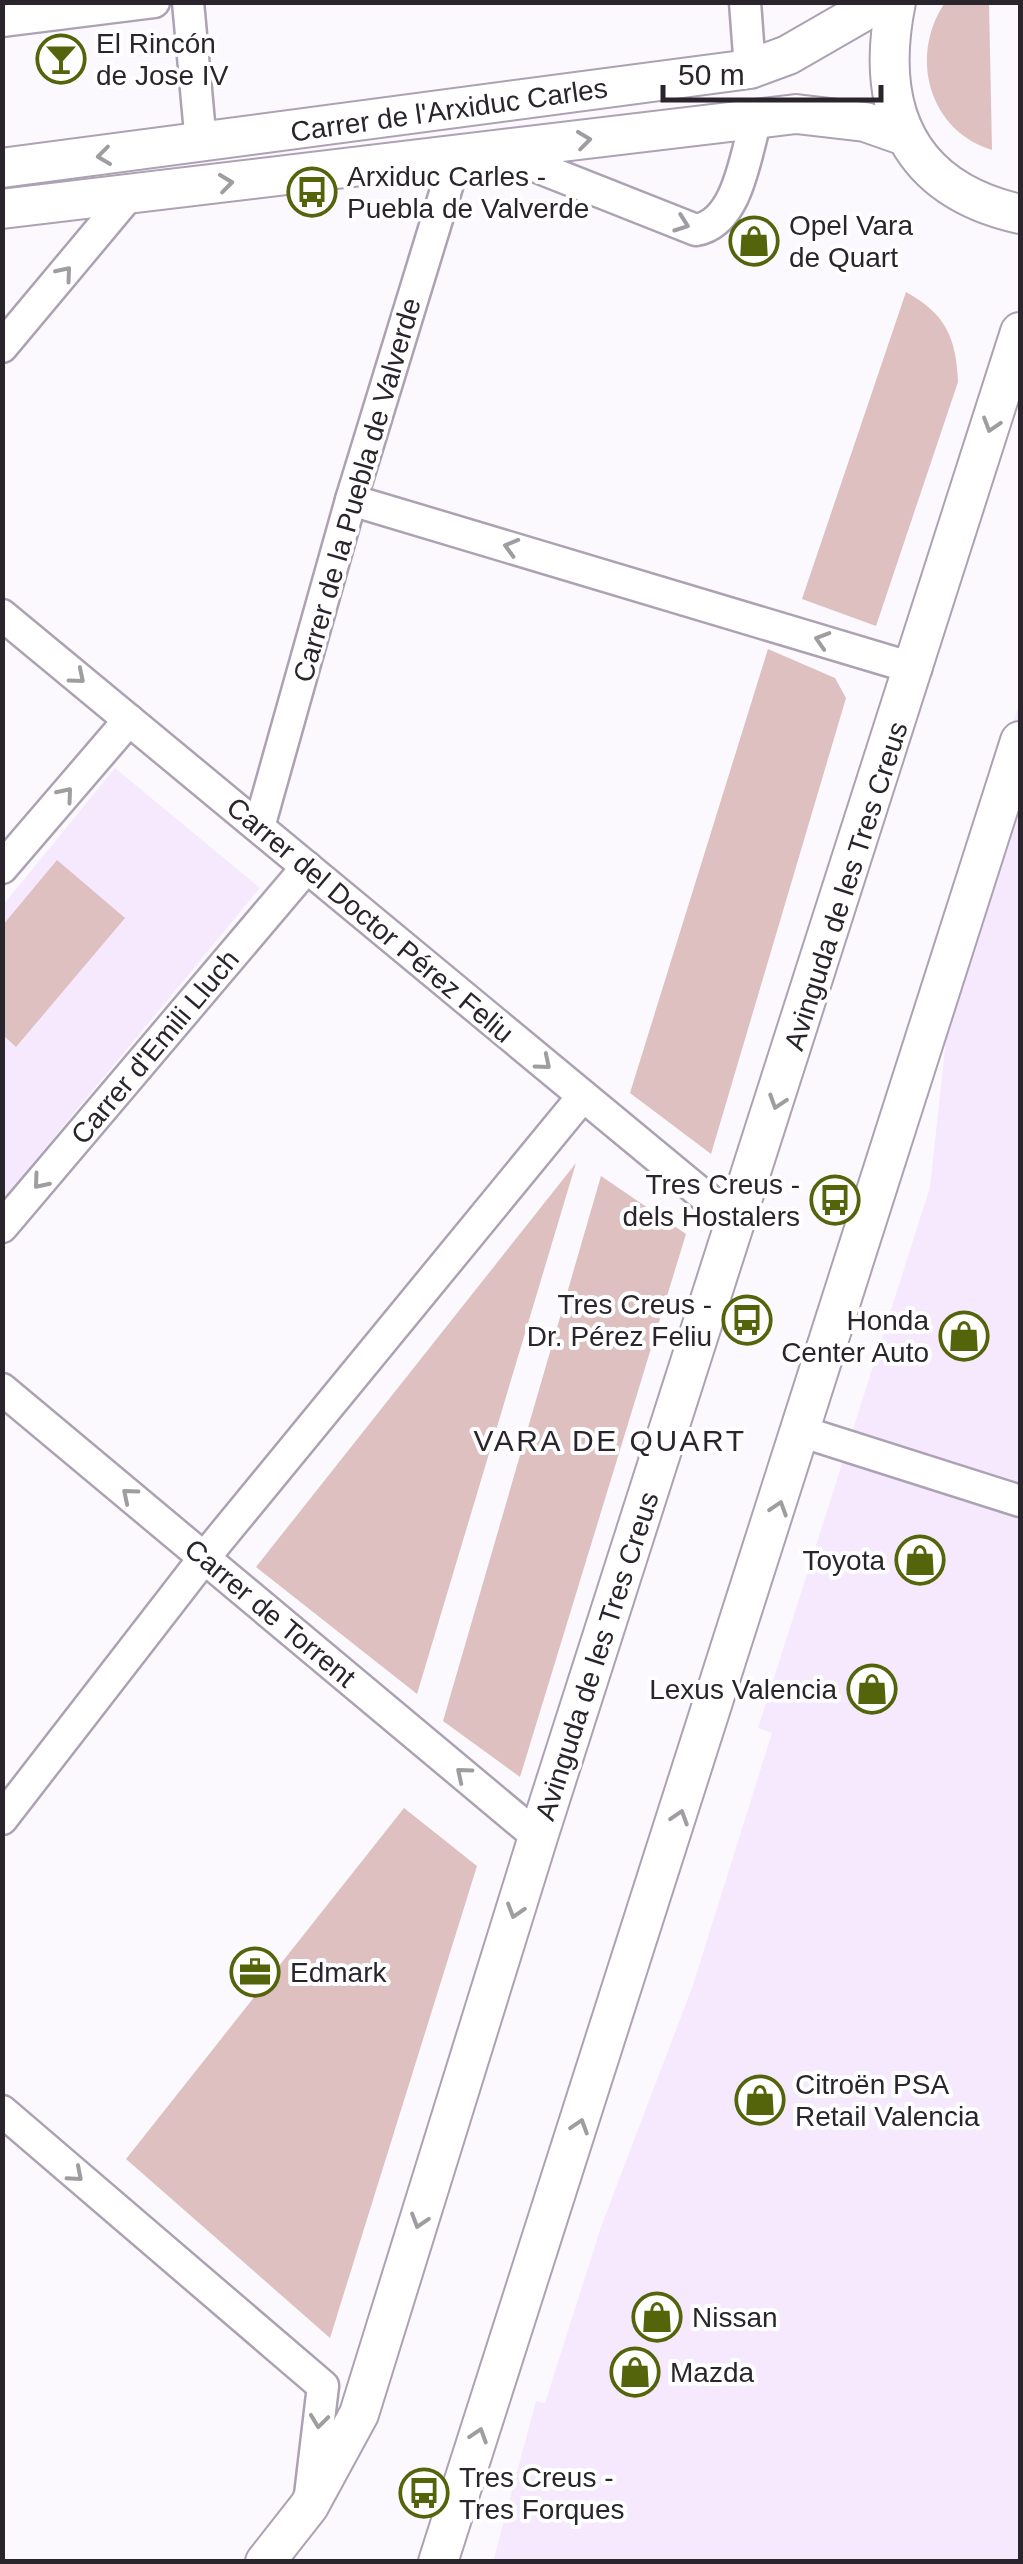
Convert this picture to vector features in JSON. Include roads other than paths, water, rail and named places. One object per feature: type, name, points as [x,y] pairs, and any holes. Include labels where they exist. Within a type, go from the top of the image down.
[{"type":"main road","name":"Carrer de l'Arxiduc Carles","points":[[2,168],[750,69],[788,54],[880,2]]},
{"type":"main road","points":[[896,2],[886,52],[892,109],[905,136],[950,187],[981,206],[1020,214]]},
{"type":"main road","name":"Carrer de l'Arxiduc Carles","points":[[2,209],[756,120],[827,116],[866,122],[905,136]]},
{"type":"main road","name":"Avinguda de les Tres Creus","points":[[264,2562],[309,2506],[359,2414],[538,1837],[916,669],[1020,332]]},
{"type":"main road","points":[[438,2562],[803,1432],[1020,742]]},
{"type":"street","points":[[2,21],[154,2]]},
{"type":"street","points":[[188,2],[200,144]]},
{"type":"street","points":[[745,2],[750,69]]},
{"type":"street","name":"Carrer de l'Arxiduc Carles","points":[[475,152],[696,230],[714,227],[726,213],[756,120]]},
{"type":"street","name":"Carrer de la Puebla de Valverde","points":[[259,827],[351,500],[475,152]]},
{"type":"street","points":[[2,347],[130,194]]},
{"type":"street","points":[[351,500],[916,669]]},
{"type":"street","name":"Carrer del Doctor Pérez Feliu","points":[[2,615],[738,1224]]},
{"type":"street","points":[[2,868],[129,720]]},
{"type":"street","name":"Carrer d'Emili Lluch","points":[[2,1227],[307,867]]},
{"type":"street","points":[[2,1819],[204,1558],[583,1096]]},
{"type":"street","name":"Carrer de Torrent","points":[[2,1390],[538,1837]]},
{"type":"street","points":[[803,1432],[1020,1501]]},
{"type":"street","points":[[2,2111],[323,2386],[309,2506]]},
{"type":"place","name":"El Rincón de Jose IV","points":[[61,59]]},
{"type":"place","name":"Arxiduc Carles - Puebla de Valverde","points":[[312,192]]},
{"type":"place","name":"Opel Vara de Quart","points":[[754,241]]},
{"type":"place","name":"Tres Creus - dels Hostalers","points":[[835,1200]]},
{"type":"place","name":"Tres Creus - Dr. Pérez Feliu","points":[[747,1320]]},
{"type":"place","name":"Honda Center Auto","points":[[964,1336]]},
{"type":"place","name":"Toyota","points":[[920,1560]]},
{"type":"place","name":"Lexus Valencia","points":[[872,1689]]},
{"type":"place","name":"Edmark","points":[[255,1972]]},
{"type":"place","name":"Citroën PSA Retail Valencia","points":[[760,2100]]},
{"type":"place","name":"Nissan","points":[[657,2317]]},
{"type":"place","name":"Mazda","points":[[635,2372]]},
{"type":"place","name":"Tres Creus - Tres Forques","points":[[424,2493]]},
{"type":"district","name":"VARA DE QUART","points":[[610,1440]]}]
